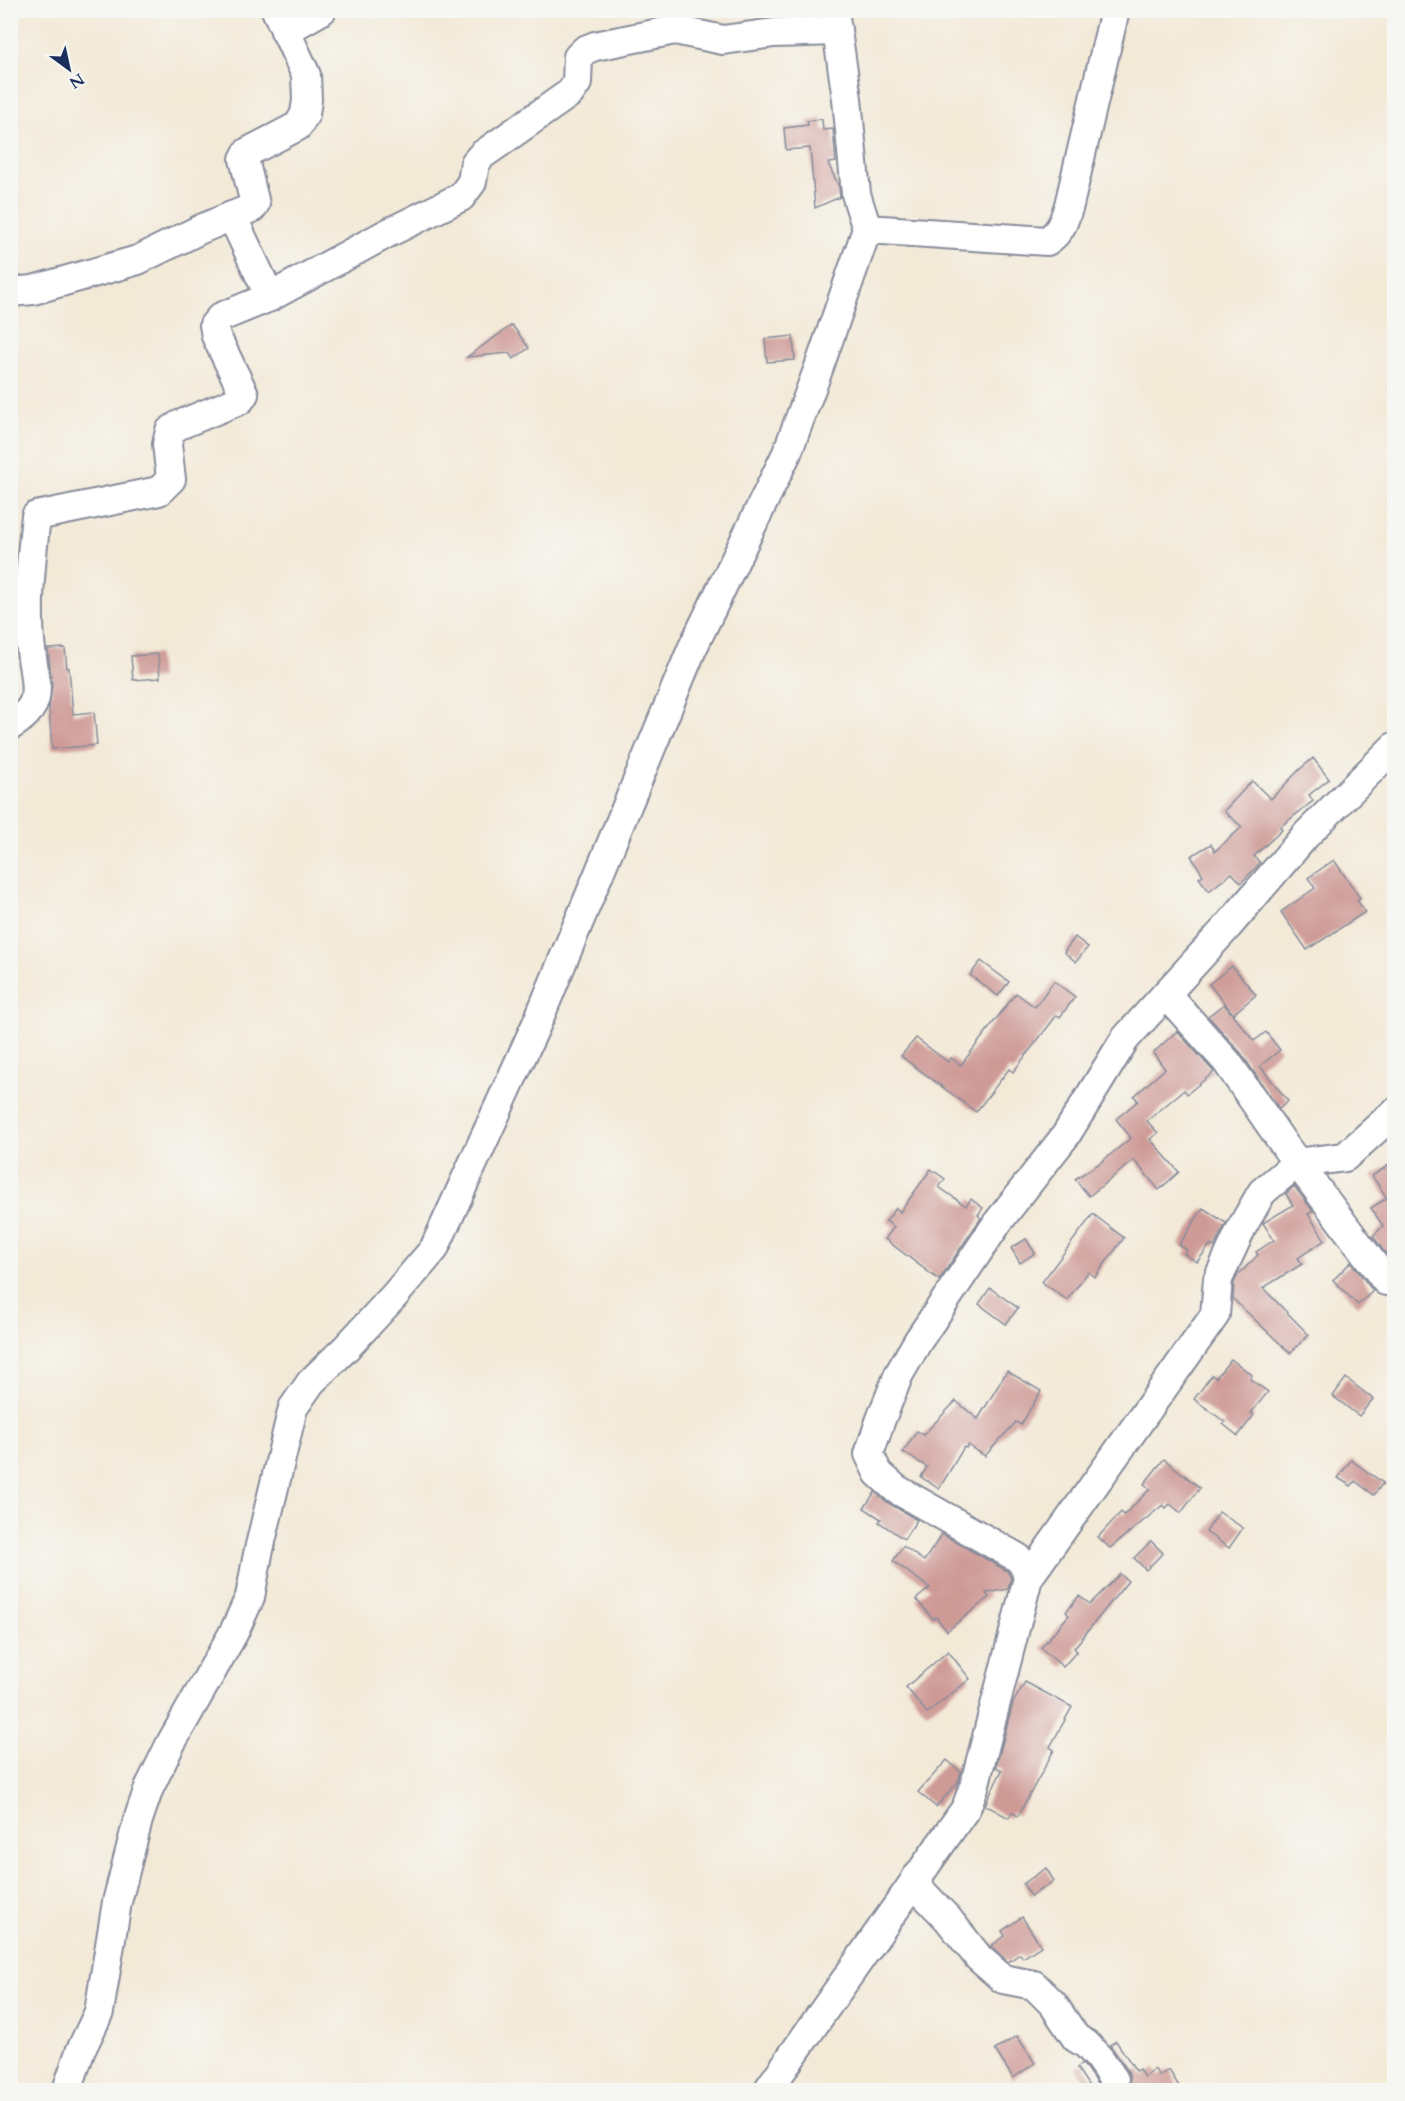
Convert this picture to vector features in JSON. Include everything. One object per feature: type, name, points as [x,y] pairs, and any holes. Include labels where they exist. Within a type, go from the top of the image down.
[{"type":"street","points":[[10,292],[33,290],[138,260],[201,229],[252,208],[255,204],[245,166],[245,155],[298,126],[305,114],[306,75],[280,21],[322,10]]},
{"type":"street","points":[[867,229],[1047,241],[1056,235],[1069,206],[1114,10]]},
{"type":"street","points":[[10,726],[23,718],[34,703],[36,686],[31,650],[28,595],[36,516],[146,495],[167,486],[171,479],[167,444],[170,431],[179,425],[240,400],[244,394],[216,336],[214,325],[221,317],[270,297],[461,197],[472,182],[475,164],[482,155],[570,93],[577,83],[579,74],[578,57],[585,50],[675,30],[723,40],[836,21],[851,134],[856,194],[867,229],[822,359],[787,453],[692,649],[537,1023],[434,1249],[354,1340],[311,1382],[293,1408],[250,1597],[234,1632],[176,1734],[149,1788],[138,1820],[117,1902],[99,2012],[80,2052],[67,2091]]},
{"type":"street","points":[[232,216],[270,297]]},
{"type":"street","points":[[1028,1578],[1025,1567],[1018,1558],[896,1489],[878,1473],[869,1454],[899,1374],[918,1341],[998,1222],[1066,1135],[1125,1039],[1328,811],[1395,747]]},
{"type":"street","points":[[1166,994],[1227,1062],[1297,1163],[1386,1281]]},
{"type":"street","points":[[768,2091],[966,1808],[974,1786],[1028,1578],[1215,1315],[1218,1279],[1242,1227],[1262,1192],[1297,1163],[1345,1157],[1395,1113]]},
{"type":"street","points":[[916,1878],[922,1892],[948,1919],[979,1958],[1004,1979],[1034,1985],[1053,2004],[1076,2038],[1100,2058],[1114,2080]]},
{"type":"building","points":[[822,119],[823,130],[833,129],[836,162],[828,163],[839,187],[840,197],[815,208],[810,148],[786,150],[784,128],[808,125],[807,121]]},
{"type":"building","points":[[512,325],[529,348],[513,359],[509,353],[467,357]]},
{"type":"building","points":[[793,336],[795,360],[767,362],[765,339]]},
{"type":"building","points":[[65,648],[73,714],[94,712],[97,745],[52,749],[49,709],[52,686],[48,649]]},
{"type":"building","points":[[158,654],[160,678],[133,680],[131,656]]},
{"type":"building","points":[[1313,758],[1329,779],[1309,795],[1313,801],[1280,827],[1282,830],[1254,856],[1260,863],[1241,883],[1232,873],[1209,891],[1199,878],[1203,875],[1191,856],[1211,844],[1215,851],[1242,827],[1224,811],[1252,781],[1271,799]]},
{"type":"building","points":[[1334,860],[1360,898],[1357,900],[1365,912],[1307,950],[1281,912],[1315,888],[1308,878]]},
{"type":"building","points":[[1075,937],[1088,947],[1076,962],[1064,952]]},
{"type":"building","points":[[981,961],[1009,982],[998,996],[970,975]]},
{"type":"building","points":[[1232,966],[1256,995],[1233,1014],[1209,984]]},
{"type":"building","points":[[1054,981],[1075,997],[1060,1017],[1057,1015],[1013,1072],[1009,1069],[976,1112],[901,1056],[916,1038],[948,1062],[951,1058],[961,1065],[1016,993],[1035,1007]]},
{"type":"building","points":[[1224,1004],[1254,1041],[1266,1032],[1280,1050],[1260,1066],[1288,1101],[1279,1109],[1241,1053],[1208,1016]]},
{"type":"building","points":[[1177,1031],[1214,1072],[1187,1094],[1184,1090],[1147,1121],[1158,1133],[1150,1139],[1179,1172],[1159,1190],[1134,1160],[1089,1196],[1075,1179],[1100,1163],[1131,1138],[1116,1119],[1138,1101],[1134,1096],[1165,1069],[1153,1053]]},
{"type":"building","points":[[1395,1161],[1395,1245],[1386,1254],[1373,1236],[1383,1226],[1371,1208],[1387,1198],[1372,1176]]},
{"type":"building","points":[[931,1169],[945,1179],[939,1187],[966,1206],[971,1199],[983,1208],[978,1215],[981,1218],[939,1280],[885,1239],[894,1227],[886,1221],[896,1208],[900,1212]]},
{"type":"building","points":[[1294,1186],[1313,1211],[1308,1214],[1325,1240],[1298,1258],[1302,1264],[1263,1288],[1309,1335],[1290,1353],[1233,1299],[1234,1283],[1238,1275],[1258,1255],[1256,1252],[1274,1240],[1263,1223],[1293,1205],[1286,1194]]},
{"type":"building","points":[[1203,1208],[1226,1223],[1214,1247],[1210,1245],[1197,1262],[1184,1254],[1187,1250],[1179,1245]]},
{"type":"building","points":[[1093,1214],[1124,1238],[1095,1277],[1088,1272],[1067,1300],[1042,1282]]},
{"type":"building","points":[[1026,1239],[1035,1253],[1020,1263],[1011,1248]]},
{"type":"building","points":[[1351,1262],[1373,1291],[1358,1305],[1333,1280]]},
{"type":"building","points":[[990,1288],[1018,1308],[1006,1324],[979,1304]]},
{"type":"building","points":[[1231,1359],[1252,1375],[1250,1379],[1268,1392],[1251,1413],[1254,1415],[1238,1436],[1223,1424],[1225,1422],[1194,1399],[1212,1375],[1216,1378]]},
{"type":"building","points":[[1007,1371],[1041,1391],[1021,1425],[1016,1422],[985,1456],[968,1445],[964,1447],[939,1489],[921,1477],[927,1467],[903,1452],[917,1431],[923,1435],[956,1401],[978,1419]]},
{"type":"building","points":[[1346,1378],[1373,1399],[1359,1416],[1333,1396]]},
{"type":"building","points":[[1164,1459],[1200,1488],[1181,1513],[1170,1504],[1166,1508],[1163,1505],[1110,1548],[1098,1537],[1121,1512],[1124,1515],[1150,1489],[1144,1484]]},
{"type":"building","points":[[1351,1460],[1383,1483],[1374,1495],[1355,1481],[1351,1486],[1338,1478]]},
{"type":"building","points":[[875,1492],[888,1503],[917,1520],[904,1539],[879,1522],[881,1519],[864,1508]]},
{"type":"building","points":[[1219,1512],[1243,1528],[1229,1548],[1206,1532]]},
{"type":"building","points":[[942,1534],[1007,1571],[1011,1578],[1008,1589],[986,1593],[989,1597],[947,1631],[936,1617],[933,1619],[916,1599],[930,1588],[893,1561],[903,1546],[924,1561]]},
{"type":"building","points":[[1151,1541],[1163,1553],[1146,1570],[1134,1558]]},
{"type":"building","points":[[1120,1574],[1128,1581],[1074,1648],[1077,1651],[1063,1667],[1041,1648],[1069,1615],[1066,1612],[1079,1596],[1090,1604]]},
{"type":"building","points":[[948,1651],[970,1679],[927,1713],[906,1687]]},
{"type":"building","points":[[1025,1682],[1072,1707],[1050,1747],[1054,1750],[1018,1816],[1012,1812],[1009,1818],[985,1805],[1002,1770],[996,1767],[1013,1703]]},
{"type":"building","points":[[947,1760],[961,1772],[958,1782],[936,1807],[918,1792]]},
{"type":"building","points":[[1046,1868],[1054,1881],[1031,1896],[1023,1884]]},
{"type":"building","points":[[1022,1917],[1041,1946],[1023,1958],[1020,1954],[1008,1962],[991,1946],[1005,1936],[1002,1931]]},
{"type":"building","points":[[1017,2036],[1035,2063],[1013,2078],[995,2050]]},
{"type":"building","points":[[1116,2041],[1136,2071],[1139,2069],[1144,2077],[1155,2069],[1159,2076],[1169,2070],[1182,2091],[1126,2091],[1130,2079],[1128,2071],[1110,2045]]},
{"type":"building","points":[[1082,2064],[1102,2091],[1092,2091],[1077,2068]]}]
